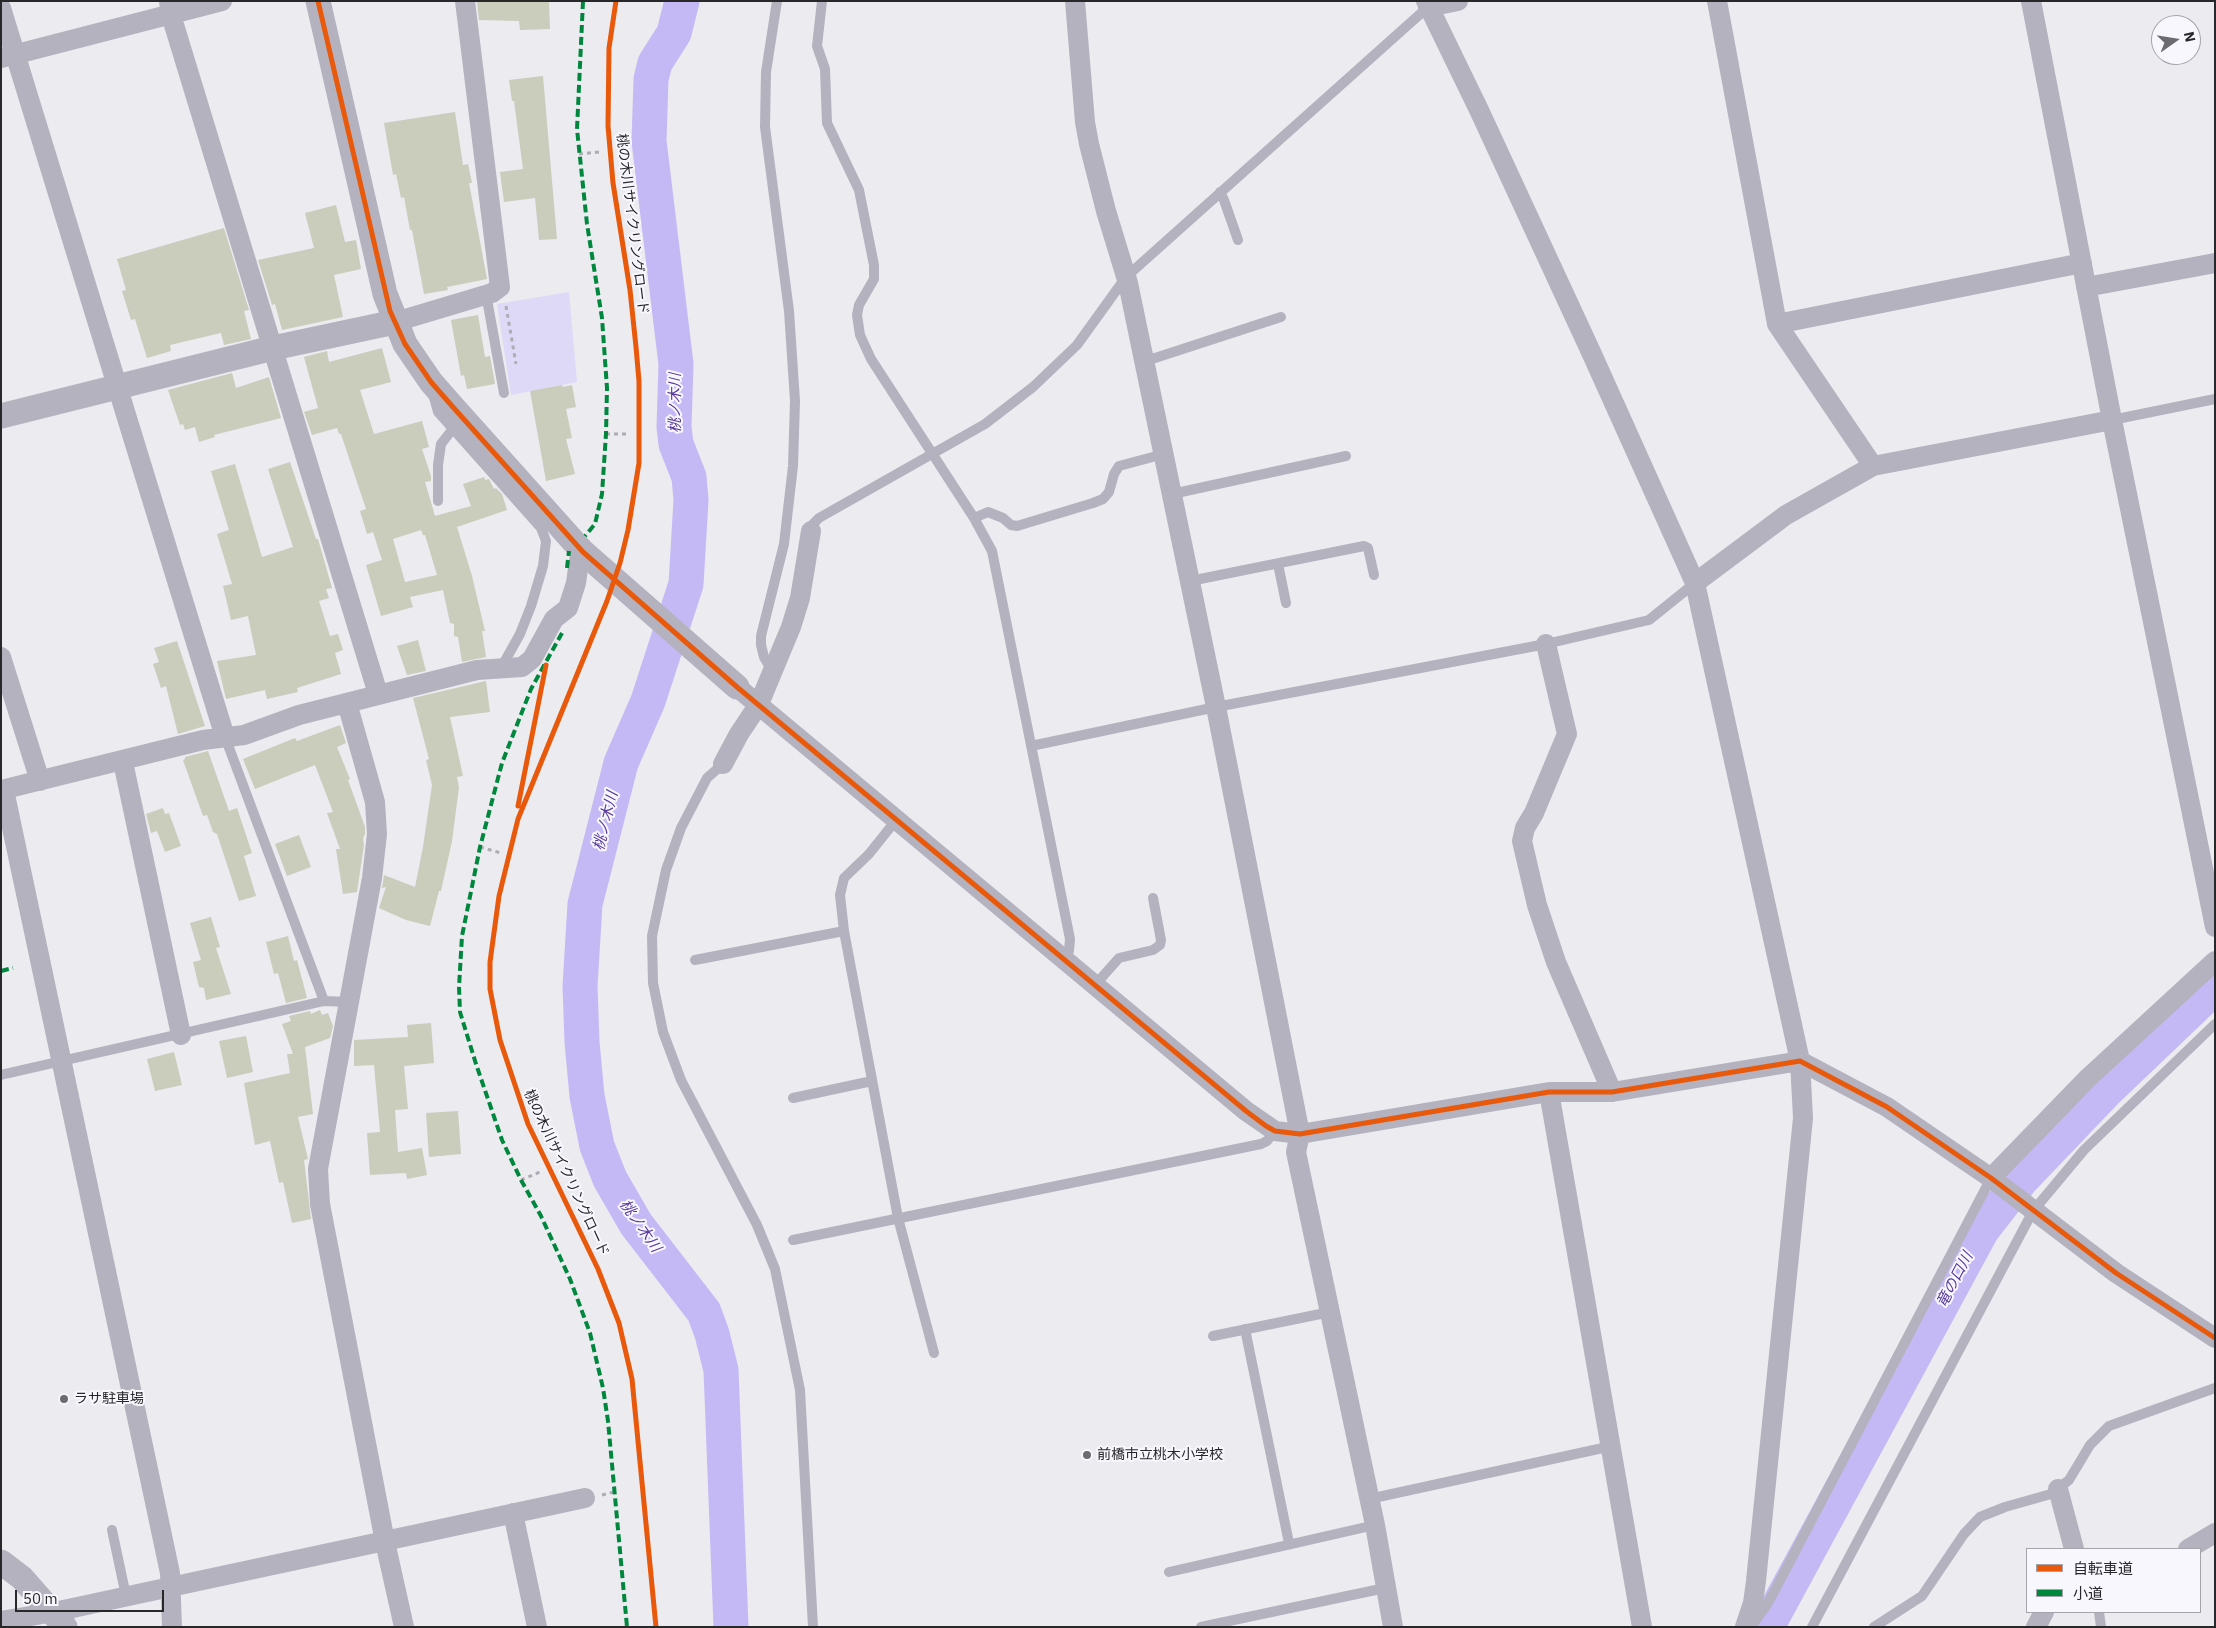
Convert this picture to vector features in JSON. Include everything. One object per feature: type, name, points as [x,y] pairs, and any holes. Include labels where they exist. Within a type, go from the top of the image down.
[{"type":"street","points":[[8,56],[170,8],[222,1]]},
{"type":"street","points":[[318,1],[385,294],[405,344],[431,382],[588,556],[737,687],[898,819],[1246,1111],[1275,1131],[1300,1134],[1549,1092],[1612,1092],[1800,1061],[1887,1107],[1992,1178],[2116,1273],[2215,1338]]},
{"type":"street","points":[[1,416],[274,348],[395,322],[492,292],[500,281],[465,1]]},
{"type":"street","points":[[1075,1],[1085,122],[1089,144],[1106,211],[1126,277],[1216,707],[1300,1134],[1296,1152],[1369,1499],[1393,1627]]},
{"type":"street","points":[[1458,1],[1427,4],[1479,110],[1583,334],[1695,583],[1800,1061],[1803,1118],[1801,1147],[1756,1581],[1753,1603],[1745,1627]]},
{"type":"street","points":[[1717,1],[1777,324],[1873,466]]},
{"type":"street","points":[[2031,1],[2112,420],[2215,926]]},
{"type":"street","points":[[1,8],[8,56],[117,388],[225,737]]},
{"type":"street","points":[[170,8],[378,694]]},
{"type":"street","points":[[1777,324],[2082,263]]},
{"type":"street","points":[[2086,287],[2215,263]]},
{"type":"street","points":[[1695,583],[1786,515],[1873,466],[2112,420]]},
{"type":"street","points":[[723,764],[739,734],[759,704],[791,627],[800,598],[811,531]]},
{"type":"street","points":[[172,1627],[172,1586],[63,1062],[2,790],[122,762],[203,740],[244,735],[299,715],[477,670],[512,669],[528,664],[554,618],[568,608],[576,583],[579,561],[588,556]]},
{"type":"street","points":[[1546,644],[1567,734],[1534,813],[1525,828],[1522,841],[1537,905],[1556,962],[1612,1092]]},
{"type":"street","points":[[1,657],[40,781]]},
{"type":"street","points":[[347,703],[378,818],[376,853],[318,1170],[320,1204],[385,1542],[404,1627]]},
{"type":"street","points":[[122,762],[181,1035]]},
{"type":"street","points":[[1992,1178],[2088,1078],[2215,961]]},
{"type":"street","points":[[1549,1092],[1642,1627]]},
{"type":"street","points":[[2058,1489],[2074,1548]]},
{"type":"street","points":[[1,1621],[59,1619],[126,1596],[584,1498]]},
{"type":"street","points":[[513,1513],[538,1627]]},
{"type":"street","points":[[2190,1548],[2215,1533]]},
{"type":"street","points":[[1,1562],[22,1578],[59,1619]]},
{"type":"street","points":[[2036,1627],[2043,1613]]},
{"type":"lane","points":[[772,671],[764,657],[761,645],[784,544],[793,466],[795,401],[789,311],[765,127],[766,72],[777,1]]},
{"type":"lane","points":[[822,1],[817,46],[825,69],[827,123],[859,190],[874,265],[874,279],[859,305],[857,314],[860,335],[871,359],[932,456],[983,532],[995,562],[1070,939],[1069,950],[1064,959]]},
{"type":"lane","points":[[811,531],[813,524],[819,518],[932,456],[992,419],[1053,369],[1082,339],[1126,277],[1427,4]]},
{"type":"lane","points":[[1220,192],[1238,240]]},
{"type":"lane","points":[[492,292],[504,392]]},
{"type":"lane","points":[[1144,360],[1281,316]]},
{"type":"lane","points":[[431,382],[438,412],[541,528],[546,541],[543,566],[531,606],[520,634],[501,668]]},
{"type":"lane","points":[[2112,420],[2215,399]]},
{"type":"lane","points":[[438,501],[438,465],[441,444],[452,430]]},
{"type":"lane","points":[[974,518],[988,512],[1002,518],[1011,525],[1017,526],[1093,503],[1103,499],[1109,492],[1114,474],[1119,466],[1164,454]]},
{"type":"lane","points":[[1172,494],[1346,456]]},
{"type":"lane","points":[[1190,582],[1364,546],[1368,548],[1374,575]]},
{"type":"lane","points":[[1278,564],[1286,603]]},
{"type":"lane","points":[[1031,746],[1216,707],[1546,644],[1649,620],[1695,583]]},
{"type":"lane","points":[[225,737],[324,1001]]},
{"type":"lane","points":[[723,764],[707,778],[681,828],[666,870],[652,936],[653,983],[663,1032],[681,1080],[757,1225],[774,1269],[800,1390],[813,1627]]},
{"type":"lane","points":[[898,819],[869,854],[844,878],[840,895],[844,931],[898,1218],[934,1354]]},
{"type":"lane","points":[[1095,985],[1119,958],[1153,950],[1160,945],[1153,898]]},
{"type":"lane","points":[[695,960],[844,931]]},
{"type":"lane","points":[[1,1075],[324,1001],[349,1002]]},
{"type":"lane","points":[[1812,1627],[2033,1211],[2084,1150],[2215,1024]]},
{"type":"lane","points":[[793,1098],[872,1081]]},
{"type":"lane","points":[[792,1240],[1260,1144],[1267,1141],[1275,1131]]},
{"type":"lane","points":[[1750,1627],[1766,1606],[1992,1178]]},
{"type":"lane","points":[[1213,1336],[1330,1312]]},
{"type":"lane","points":[[1245,1329],[1289,1543]]},
{"type":"lane","points":[[1874,1627],[1922,1596],[1964,1534],[1980,1517],[2005,1507],[2051,1494],[2069,1480],[2090,1445],[2109,1426],[2215,1388]]},
{"type":"lane","points":[[1369,1499],[1612,1446]]},
{"type":"lane","points":[[1168,1572],[1374,1525]]},
{"type":"lane","points":[[112,1530],[126,1596]]},
{"type":"lane","points":[[1201,1627],[1385,1588]]},
{"type":"lane","points":[[2099,1613],[2101,1627]]},
{"type":"path","points":[[579,154],[600,152]]},
{"type":"path","points":[[492,292],[506,304],[516,368]]},
{"type":"path","points":[[606,434],[627,434]]},
{"type":"path","points":[[480,847],[501,853]]},
{"type":"path","points":[[521,1180],[540,1172]]},
{"type":"shaded area","points":[[569,292],[577,382],[511,395],[497,304]]},
{"type":"building","points":[[477,1],[549,1],[550,29],[520,30],[519,21],[479,20]]},
{"type":"building","points":[[543,76],[557,239],[539,240],[535,198],[504,202],[500,172],[523,169],[514,101],[512,101],[509,80]]},
{"type":"building","points":[[455,112],[463,165],[468,164],[472,183],[469,183],[487,279],[447,287],[448,290],[424,294],[404,197],[401,198],[396,174],[393,175],[384,123]]},
{"type":"building","points":[[336,205],[345,242],[356,240],[361,269],[334,275],[343,317],[282,330],[275,304],[272,305],[258,260],[314,248],[305,213]]},
{"type":"building","points":[[224,228],[249,310],[244,311],[251,339],[224,345],[221,333],[170,345],[171,351],[147,358],[135,319],[131,320],[122,291],[126,290],[117,259]]},
{"type":"building","points":[[478,315],[485,357],[490,356],[495,384],[467,389],[464,375],[461,376],[451,320]]},
{"type":"building","points":[[382,348],[391,382],[360,390],[374,434],[422,421],[429,447],[422,449],[431,476],[431,481],[425,482],[435,516],[471,506],[463,484],[484,477],[485,480],[489,479],[494,489],[496,488],[502,494],[507,510],[457,527],[472,576],[485,631],[482,631],[486,657],[462,662],[458,637],[454,636],[454,624],[450,623],[443,590],[410,597],[413,607],[381,616],[366,565],[382,560],[373,532],[367,534],[360,511],[366,509],[341,434],[339,434],[337,428],[312,435],[304,412],[318,408],[304,357],[327,351],[329,362]],"holes":[[[421,530],[423,535],[425,535],[437,575],[405,582],[393,539]]]},
{"type":"building","points":[[232,373],[236,388],[269,377],[281,418],[214,435],[215,437],[199,442],[195,427],[185,430],[183,424],[180,425],[168,390]]},
{"type":"building","points":[[562,385],[563,387],[572,385],[576,407],[566,409],[572,438],[566,439],[575,474],[546,481],[530,391]]},
{"type":"building","points":[[290,462],[316,539],[318,539],[332,588],[326,589],[329,598],[319,601],[330,636],[338,634],[343,650],[335,653],[341,674],[297,688],[298,692],[267,699],[265,690],[226,699],[217,661],[256,655],[248,616],[231,620],[223,586],[232,584],[217,534],[229,530],[211,471],[235,464],[262,557],[293,547],[268,469]]},
{"type":"building","points":[[418,640],[426,671],[407,675],[397,646]]},
{"type":"building","points":[[177,641],[205,726],[178,734],[166,686],[161,688],[153,664],[159,662],[154,648]]},
{"type":"building","points":[[486,681],[490,712],[450,717],[463,776],[457,777],[459,787],[452,841],[441,891],[439,891],[430,926],[406,920],[379,908],[386,887],[382,888],[384,875],[415,887],[423,847],[432,785],[426,760],[429,759],[413,698]]},
{"type":"building","points":[[340,725],[346,743],[337,747],[350,779],[348,780],[365,827],[357,892],[343,894],[336,849],[340,849],[327,813],[333,812],[315,765],[255,789],[243,759],[295,738],[297,741]]},
{"type":"building","points":[[208,751],[229,811],[237,808],[252,853],[244,856],[256,896],[239,901],[217,834],[213,832],[207,815],[203,816],[183,760],[185,757]]},
{"type":"building","points":[[163,808],[165,814],[169,813],[181,846],[165,852],[157,831],[151,833],[146,814]]},
{"type":"building","points":[[299,835],[311,867],[287,876],[275,844]]},
{"type":"building","points":[[211,917],[220,947],[216,948],[231,994],[206,1000],[204,988],[199,987],[193,962],[201,960],[190,923]]},
{"type":"building","points":[[288,936],[294,961],[297,960],[307,998],[286,1003],[278,973],[274,974],[266,942]]},
{"type":"building","points":[[320,1010],[322,1015],[328,1013],[333,1026],[330,1038],[305,1047],[313,1114],[298,1117],[308,1159],[304,1160],[311,1219],[292,1223],[283,1182],[279,1183],[270,1141],[255,1145],[244,1083],[290,1073],[287,1054],[293,1054],[282,1024],[291,1021],[289,1016],[310,1011],[311,1014]]},
{"type":"building","points":[[431,1023],[434,1063],[404,1066],[408,1109],[395,1110],[398,1152],[422,1148],[427,1175],[407,1179],[406,1173],[370,1175],[367,1133],[380,1132],[374,1065],[354,1066],[354,1040],[408,1037],[407,1025]]},
{"type":"building","points":[[246,1036],[253,1072],[227,1078],[219,1041]]},
{"type":"building","points":[[174,1052],[182,1085],[155,1091],[147,1059]]},
{"type":"building","points":[[458,1111],[461,1154],[429,1157],[426,1113]]},
{"type":"waterway","name":"桃ノ木川","points":[[682,1],[674,33],[655,63],[651,79],[649,141],[676,364],[674,427],[676,444],[689,477],[691,500],[686,584],[648,701],[621,763],[585,904],[580,986],[582,1042],[587,1096],[597,1146],[610,1179],[636,1224],[704,1312],[721,1370],[731,1627]]},
{"type":"waterway","name":"竜の口川","points":[[1767,1627],[1982,1230],[2021,1180],[2108,1089],[2215,987]]},
{"type":"marked path","points":[[583,1],[577,129],[587,224],[602,318],[607,388],[602,494],[595,524],[585,536]]},
{"type":"marked path","points":[[567,568],[569,551]]},
{"type":"marked path","points":[[562,633],[531,689],[502,763],[480,847],[462,936],[459,987],[460,1012],[502,1140],[541,1216],[570,1279],[590,1333],[603,1388],[608,1421],[627,1627]]},
{"type":"marked path","points":[[1,971],[13,968]]},
{"type":"cycle path","points":[[318,1],[390,311],[405,344],[431,382],[583,552],[737,687],[1266,1126],[1275,1131],[1300,1134],[1549,1092],[1612,1092],[1800,1061],[1887,1107],[1991,1178],[2116,1273],[2215,1338]]},
{"type":"cycle path","name":"桃の木川サイクリングロード","points":[[616,1],[609,48],[608,126],[613,183],[630,290],[636,347],[639,381],[639,463],[628,530],[620,563],[607,601],[518,819],[499,896],[490,962],[490,989],[500,1040],[528,1124],[598,1269],[619,1323],[632,1379],[656,1627]]},
{"type":"cycle path","points":[[518,806],[546,665]]},
{"type":"place","name":"ラサ駐車場","points":[[64,1399]]},
{"type":"place","name":"前橋市立桃木小学校","points":[[1087,1455]]}]
